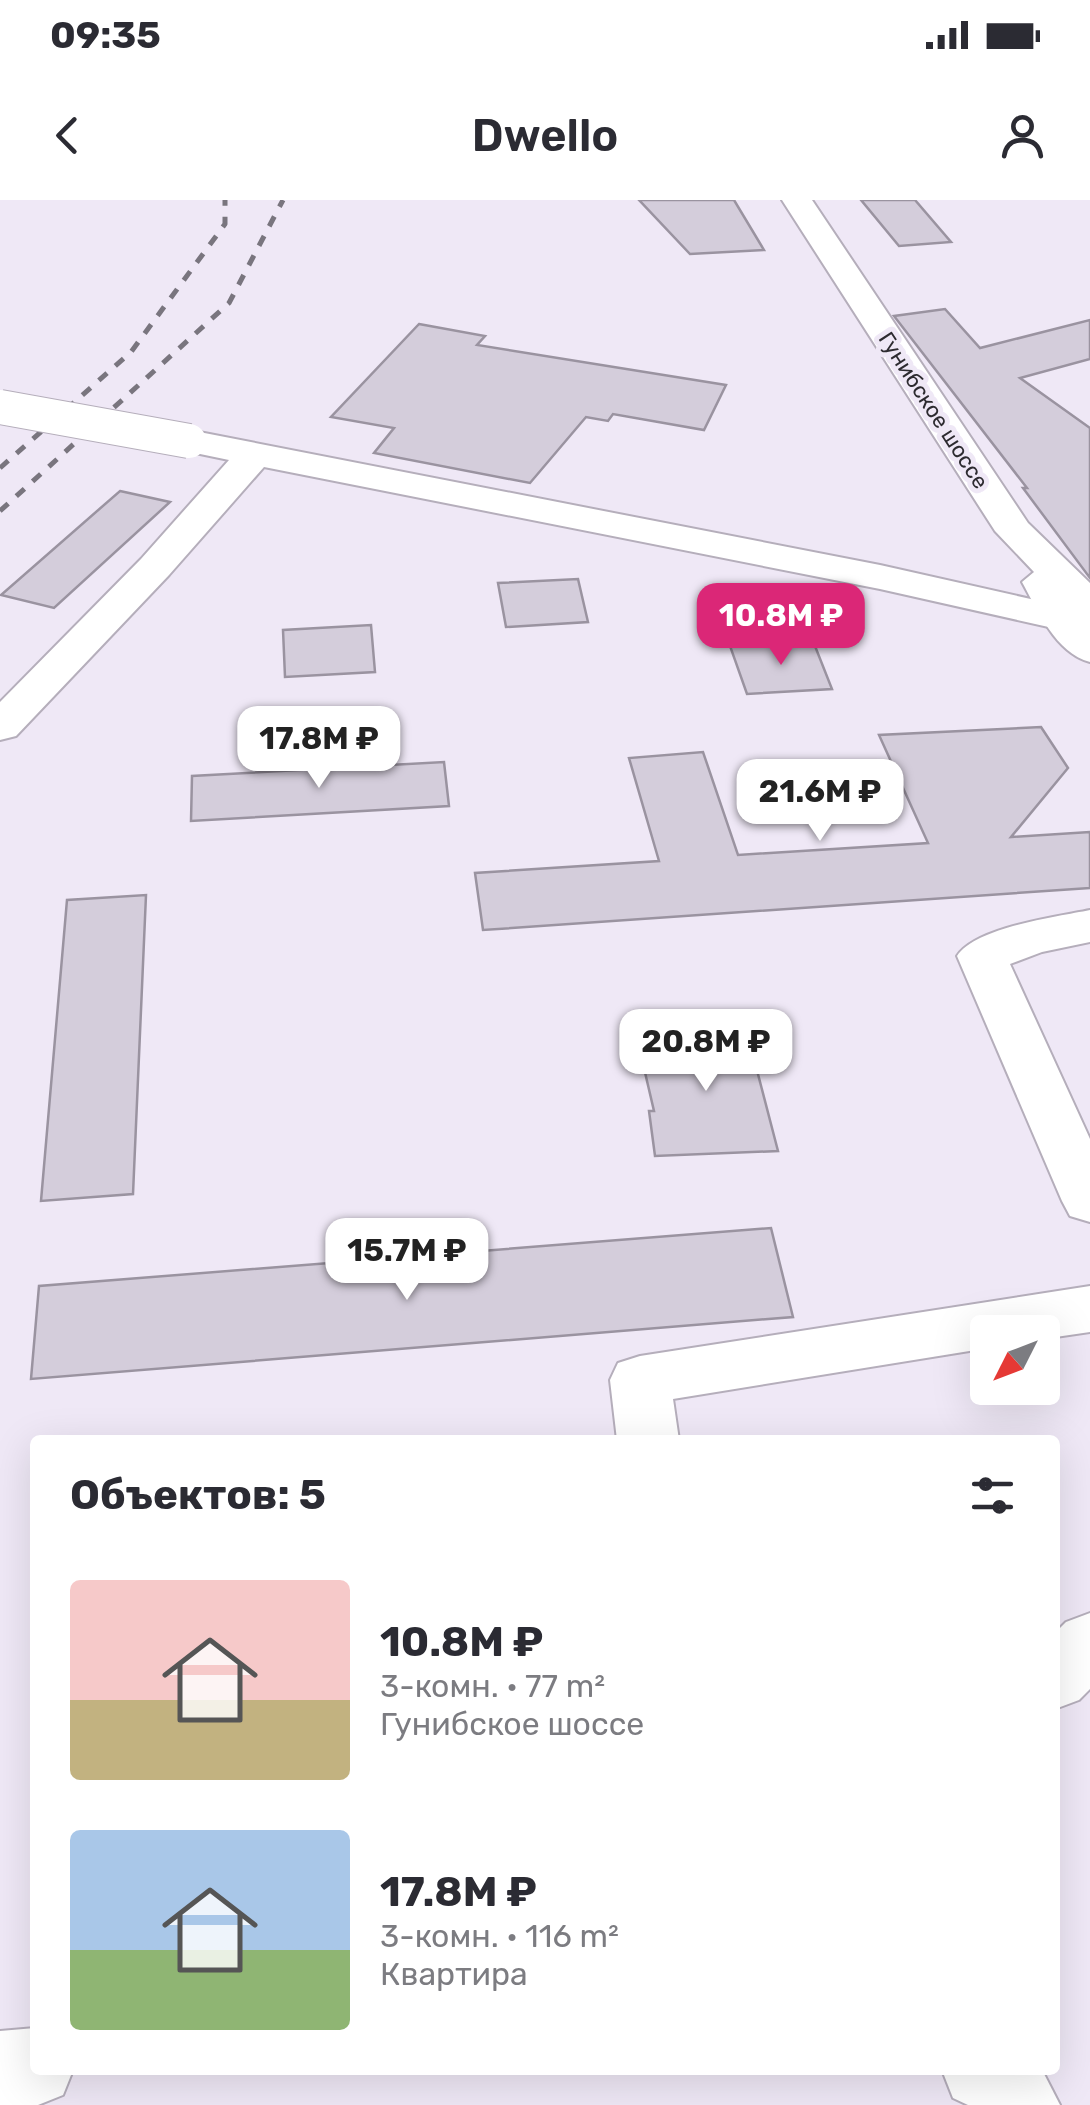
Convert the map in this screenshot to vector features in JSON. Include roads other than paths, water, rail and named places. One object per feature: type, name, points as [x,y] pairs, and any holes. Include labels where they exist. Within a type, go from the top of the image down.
[{"type":"street","name":"Гунибское шоссе","points":[[797,200],[1014,532],[1080,612],[1090,649]]},
{"type":"street","points":[[0,406],[880,577],[1080,612]]},
{"type":"street","points":[[0,726],[155,568],[254,455]]},
{"type":"street","points":[[1090,926],[1030,938],[982,956],[1090,1201]]},
{"type":"street","points":[[647,1435],[640,1380],[1090,1309]]},
{"type":"street","points":[[1060,1673],[1090,1643]]},
{"type":"street","points":[[0,2070],[30,2067]]},
{"type":"railway","points":[[0,468],[131,352],[225,224],[225,200]]},
{"type":"railway","points":[[0,511],[229,303],[283,200]]}]
